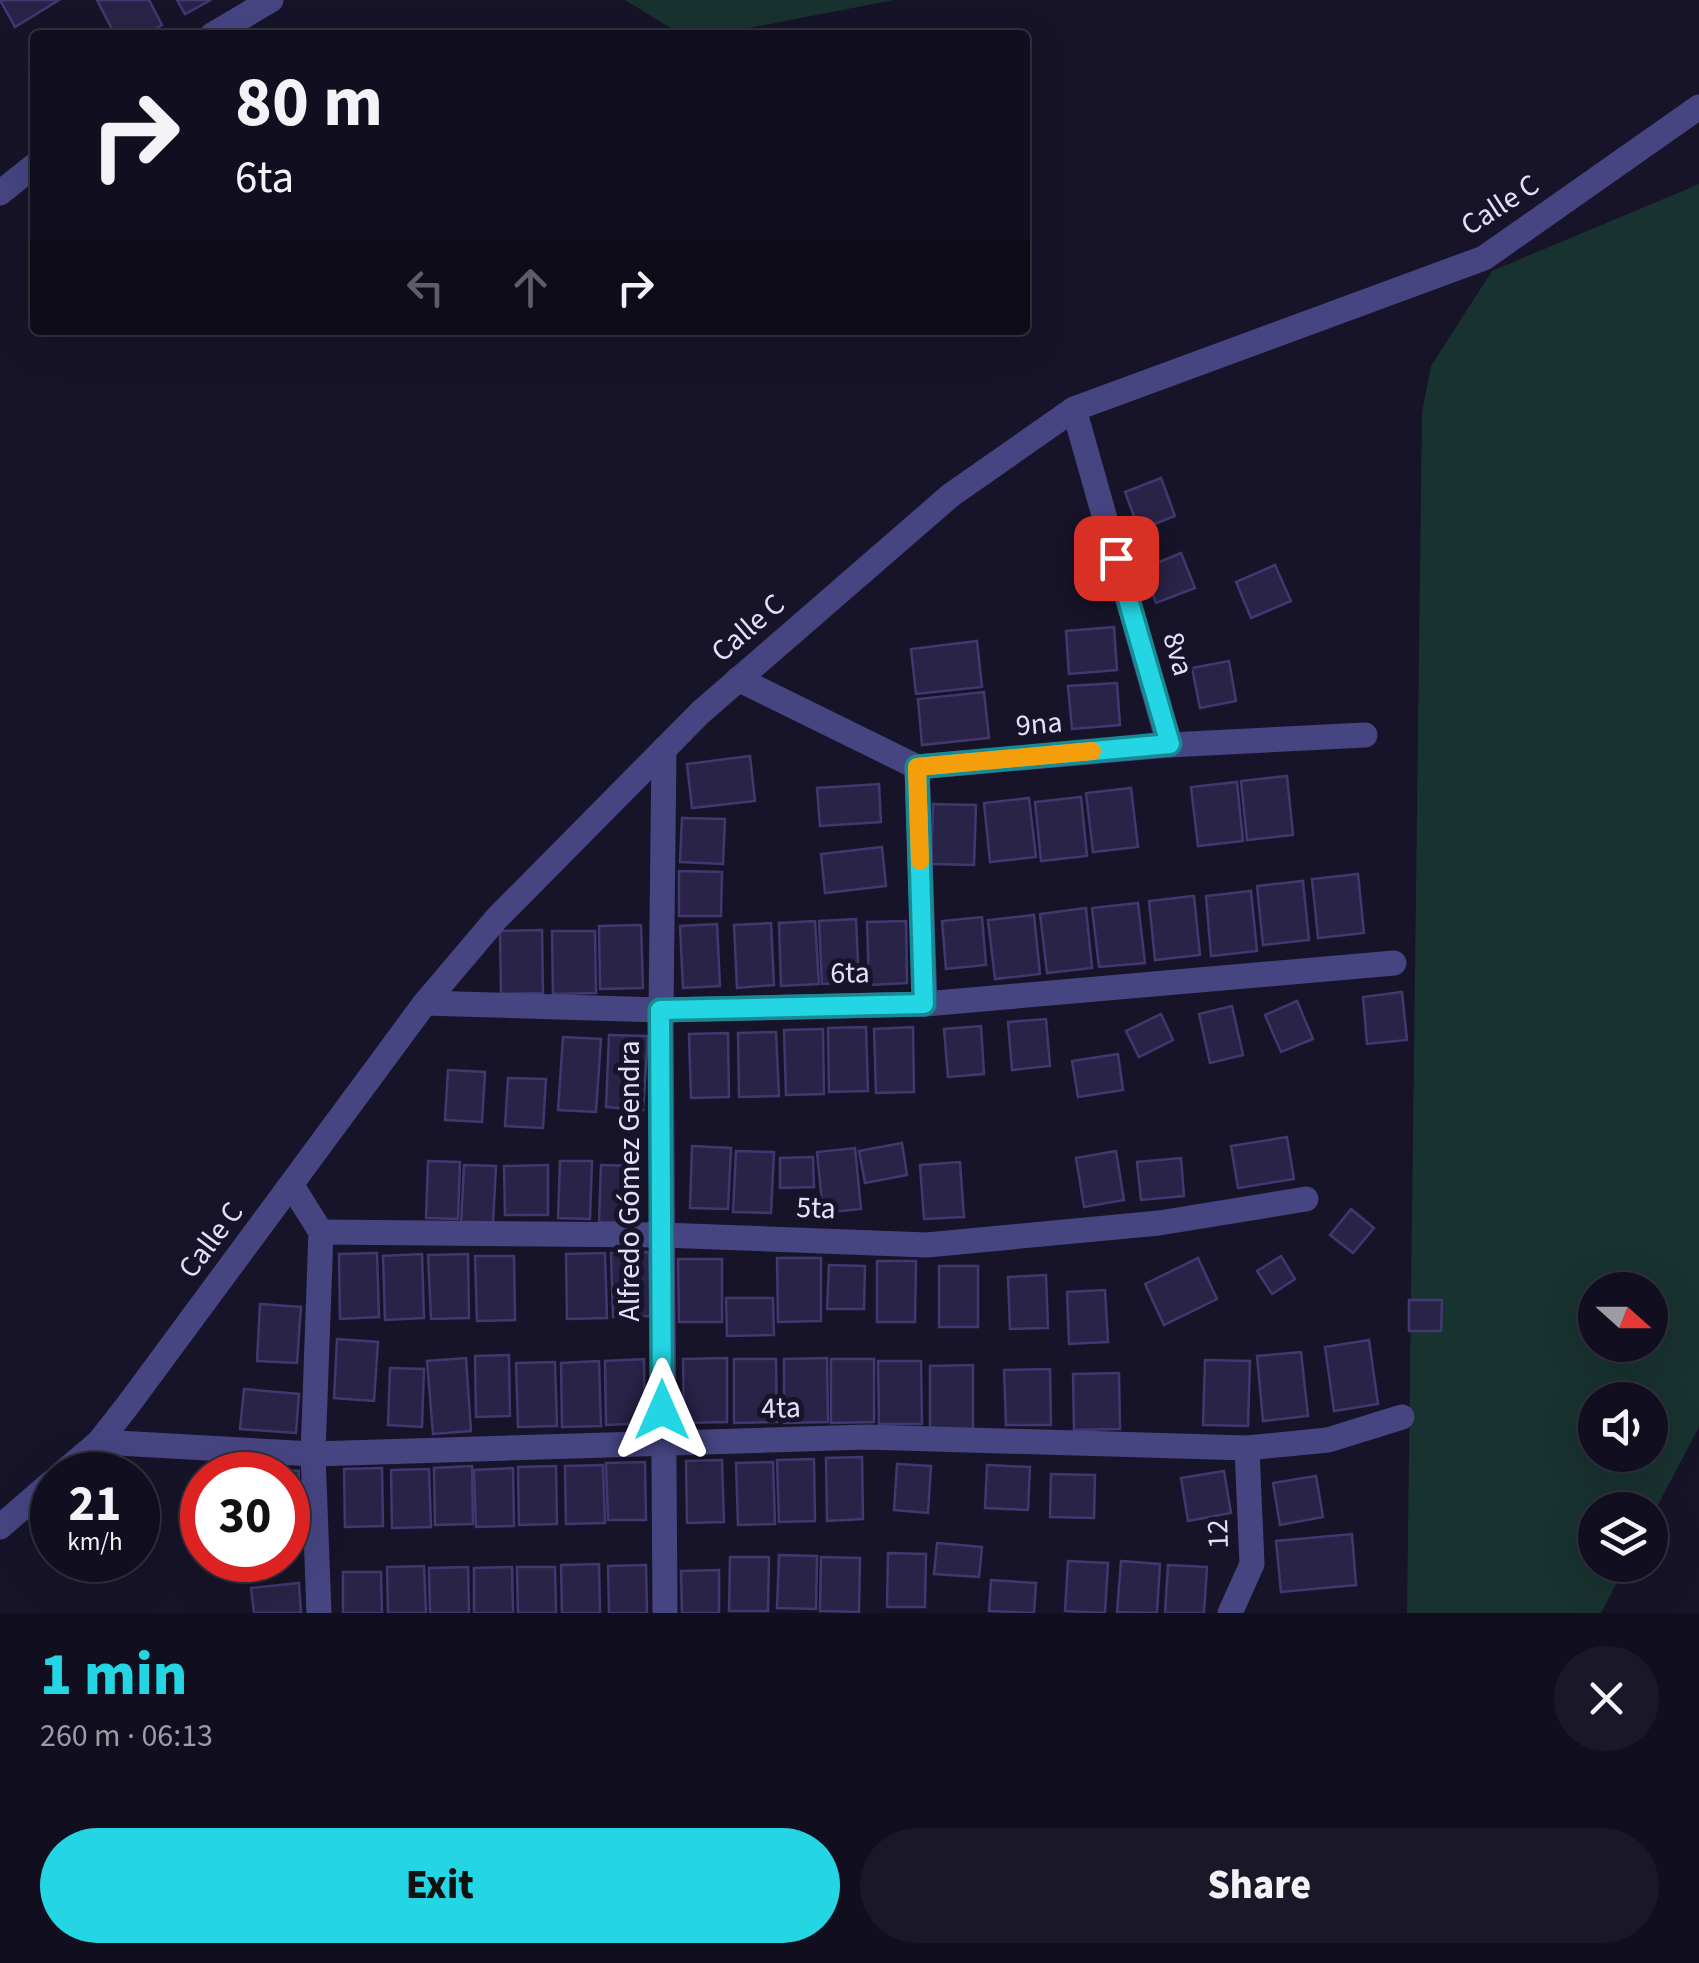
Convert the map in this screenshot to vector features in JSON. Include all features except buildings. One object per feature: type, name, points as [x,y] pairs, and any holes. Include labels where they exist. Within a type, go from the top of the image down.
[{"type":"street","points":[[220,30],[271,0]]},
{"type":"street","name":"Calle C","points":[[87,1452],[99,1442],[292,1186],[425,1003],[497,918],[738,679],[951,495],[1074,409],[1484,258],[1699,108]]},
{"type":"street","points":[[0,193],[30,169]]},
{"type":"street","name":"8va","points":[[1074,409],[1170,744]]},
{"type":"street","points":[[738,679],[917,767],[924,1004]]},
{"type":"street","name":"9na","points":[[917,767],[1170,744],[1365,735]]},
{"type":"street","name":"Alfredo Gómez Gendra","points":[[664,749],[660,1010],[665,1613]]},
{"type":"street","name":"6ta","points":[[425,1003],[660,1010],[924,1004],[1394,963]]},
{"type":"street","points":[[292,1186],[321,1232],[312,1454],[320,1613]]},
{"type":"street","name":"5ta","points":[[321,1232],[662,1234],[928,1245],[1159,1223],[1306,1199]]},
{"type":"street","name":"4ta","points":[[99,1442],[312,1454],[866,1438],[1247,1448],[1328,1440],[1402,1417]]},
{"type":"street","name":"12","points":[[1230,1613],[1252,1564],[1247,1448]]},
{"type":"street","points":[[0,1527],[30,1501]]},
{"type":"green space","points":[[625,0],[894,0],[738,30],[674,30]]},
{"type":"green space","points":[[1699,184],[1699,1427],[1665,1492],[1578,1492],[1578,1582],[1617,1582],[1601,1613],[1407,1613],[1422,412],[1431,366],[1492,271]]},
{"type":"slow traffic","points":[[920,861],[917,767],[1092,751]]},
{"type":"route","points":[[662,1410],[660,1010],[924,1004],[917,767],[1170,744],[1116,558]]}]
